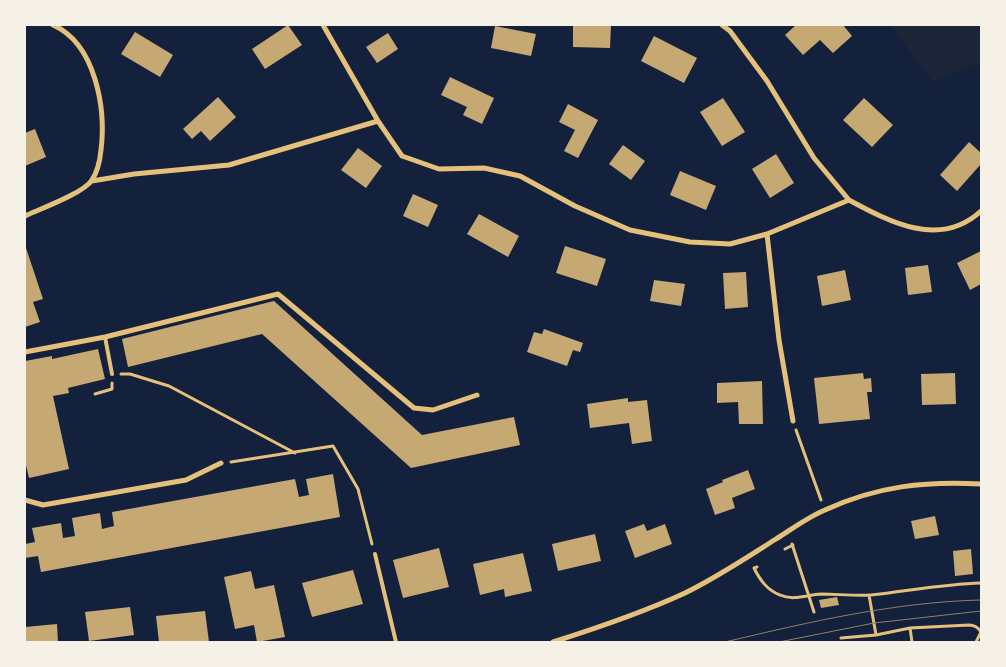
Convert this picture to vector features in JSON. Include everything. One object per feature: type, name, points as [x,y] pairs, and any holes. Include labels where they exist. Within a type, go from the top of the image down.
[{"type":"street","points":[[52,25],[72,39],[83,54],[93,73],[99,95],[103,120],[102,142],[99,162],[92,181]]},
{"type":"street","points":[[323,25],[378,121],[402,156],[439,169],[484,168],[520,176],[575,206],[630,230],[690,242],[730,244],[767,234],[849,200]]},
{"type":"street","points":[[722,25],[730,31],[767,81],[814,158],[849,200],[899,224],[923,230],[944,229],[958,225],[975,217],[981,211]]},
{"type":"street","points":[[25,216],[64,200],[92,181],[134,174],[229,165],[378,121]]},
{"type":"street","points":[[767,234],[779,340],[793,421]]},
{"type":"street","points":[[25,352],[105,337],[278,294],[414,408],[433,410],[477,395]]},
{"type":"street","points":[[25,500],[43,505],[186,480],[221,463]]},
{"type":"street","points":[[553,642],[622,620],[685,593],[724,572],[825,510],[870,492],[892,487],[941,482],[981,484]]},
{"type":"lane","points":[[105,337],[112,374]]},
{"type":"lane","points":[[375,554],[396,642]]},
{"type":"path","points":[[95,394],[112,389],[112,374],[130,374],[169,386],[295,453]]},
{"type":"path","points":[[797,434],[825,510]]},
{"type":"path","points":[[221,463],[333,446],[358,489],[375,554]]},
{"type":"path","points":[[788,531],[814,612]]},
{"type":"path","points":[[784,550],[793,545]]},
{"type":"path","points":[[761,564],[754,568],[762,582],[771,592],[793,598],[809,595],[869,595],[952,584],[981,583]]},
{"type":"path","points":[[869,595],[876,635]]},
{"type":"path","points":[[841,638],[876,635],[910,628],[975,625],[981,632],[976,642]]},
{"type":"path","points":[[910,628],[912,642]]},
{"type":"shaded area","points":[[890,25],[981,25],[981,62],[933,82]]},
{"type":"building","points":[[288,25],[302,45],[265,69],[252,49]]},
{"type":"building","points":[[573,25],[611,25],[610,48],[573,47]]},
{"type":"building","points":[[796,25],[843,25],[852,36],[833,53],[820,40],[803,55],[785,35]]},
{"type":"building","points":[[495,26],[536,34],[531,56],[491,48]]},
{"type":"building","points":[[135,32],[173,55],[160,77],[121,54]]},
{"type":"building","points":[[388,33],[398,49],[377,63],[366,47]]},
{"type":"building","points":[[654,36],[697,58],[684,83],[641,61]]},
{"type":"building","points":[[450,77],[494,98],[482,124],[463,115],[467,107],[441,95]]},
{"type":"building","points":[[218,97],[236,117],[210,141],[201,131],[192,139],[183,129]]},
{"type":"building","points":[[723,98],[745,132],[722,146],[700,112]]},
{"type":"building","points":[[864,98],[893,125],[872,147],[843,120]]},
{"type":"building","points":[[568,104],[598,120],[578,158],[564,151],[575,130],[559,122]]},
{"type":"building","points":[[35,129],[46,157],[25,166],[25,133]]},
{"type":"building","points":[[969,142],[981,153],[981,164],[957,191],[940,175]]},
{"type":"building","points":[[623,145],[645,161],[631,180],[609,164]]},
{"type":"building","points":[[358,148],[382,166],[366,188],[341,170]]},
{"type":"building","points":[[776,154],[794,183],[770,198],[752,169]]},
{"type":"building","points":[[680,171],[716,186],[706,210],[670,195]]},
{"type":"building","points":[[413,194],[438,205],[428,227],[403,216]]},
{"type":"building","points":[[479,214],[519,236],[508,257],[467,234]]},
{"type":"building","points":[[25,245],[43,299],[33,302],[40,322],[25,327]]},
{"type":"building","points":[[565,246],[606,259],[597,286],[556,273]]},
{"type":"building","points":[[981,251],[981,284],[970,290],[957,263]]},
{"type":"building","points":[[928,265],[932,292],[908,295],[905,268]]},
{"type":"building","points":[[845,270],[851,300],[822,306],[817,276]]},
{"type":"building","points":[[746,272],[748,307],[725,309],[723,273]]},
{"type":"building","points":[[654,280],[685,284],[681,306],[650,301]]},
{"type":"building","points":[[274,301],[422,435],[514,417],[520,445],[411,468],[262,334],[128,367],[122,339]]},
{"type":"building","points":[[544,329],[583,343],[580,352],[573,350],[567,366],[527,352],[534,332],[542,334]]},
{"type":"building","points":[[98,349],[105,379],[68,388],[69,393],[53,396],[69,469],[29,478],[25,461],[25,361],[52,356],[52,359]]},
{"type":"building","points":[[863,373],[864,379],[871,378],[872,392],[867,392],[870,419],[819,424],[814,378]]},
{"type":"building","points":[[955,373],[956,404],[922,405],[921,374]]},
{"type":"building","points":[[762,381],[763,424],[739,424],[738,402],[717,403],[717,383]]},
{"type":"building","points":[[628,398],[628,402],[647,400],[652,441],[632,444],[629,423],[590,428],[587,404]]},
{"type":"building","points":[[748,470],[755,489],[732,498],[735,508],[715,515],[706,489],[723,482],[722,480]]},
{"type":"building","points":[[333,474],[340,517],[41,572],[38,556],[25,558],[25,544],[35,542],[32,528],[61,523],[63,538],[75,536],[72,518],[100,513],[102,529],[114,526],[112,512],[295,479],[299,497],[309,495],[306,479]]},
{"type":"building","points":[[935,516],[939,535],[915,539],[911,521]]},
{"type":"building","points":[[644,524],[647,531],[665,524],[672,544],[635,558],[625,531]]},
{"type":"building","points":[[595,534],[601,561],[558,571],[552,544]]},
{"type":"building","points":[[439,548],[449,587],[403,598],[393,560]]},
{"type":"building","points":[[971,549],[973,574],[955,576],[953,551]]},
{"type":"building","points":[[523,553],[532,591],[505,597],[504,589],[480,595],[473,564]]},
{"type":"building","points":[[353,570],[363,604],[312,617],[302,583]]},
{"type":"building","points":[[251,571],[255,589],[274,585],[285,637],[257,642],[254,625],[235,629],[224,577]]},
{"type":"building","points":[[837,597],[839,605],[821,608],[819,600]]},
{"type":"building","points":[[130,607],[134,635],[89,641],[85,612]]},
{"type":"building","points":[[205,611],[209,642],[159,642],[156,616]]},
{"type":"building","points":[[57,624],[58,642],[25,642],[25,627]]},
{"type":"tram line","points":[[725,642],[852,614],[917,605],[981,600]]},
{"type":"tram line","points":[[779,642],[874,623],[981,611]]}]
